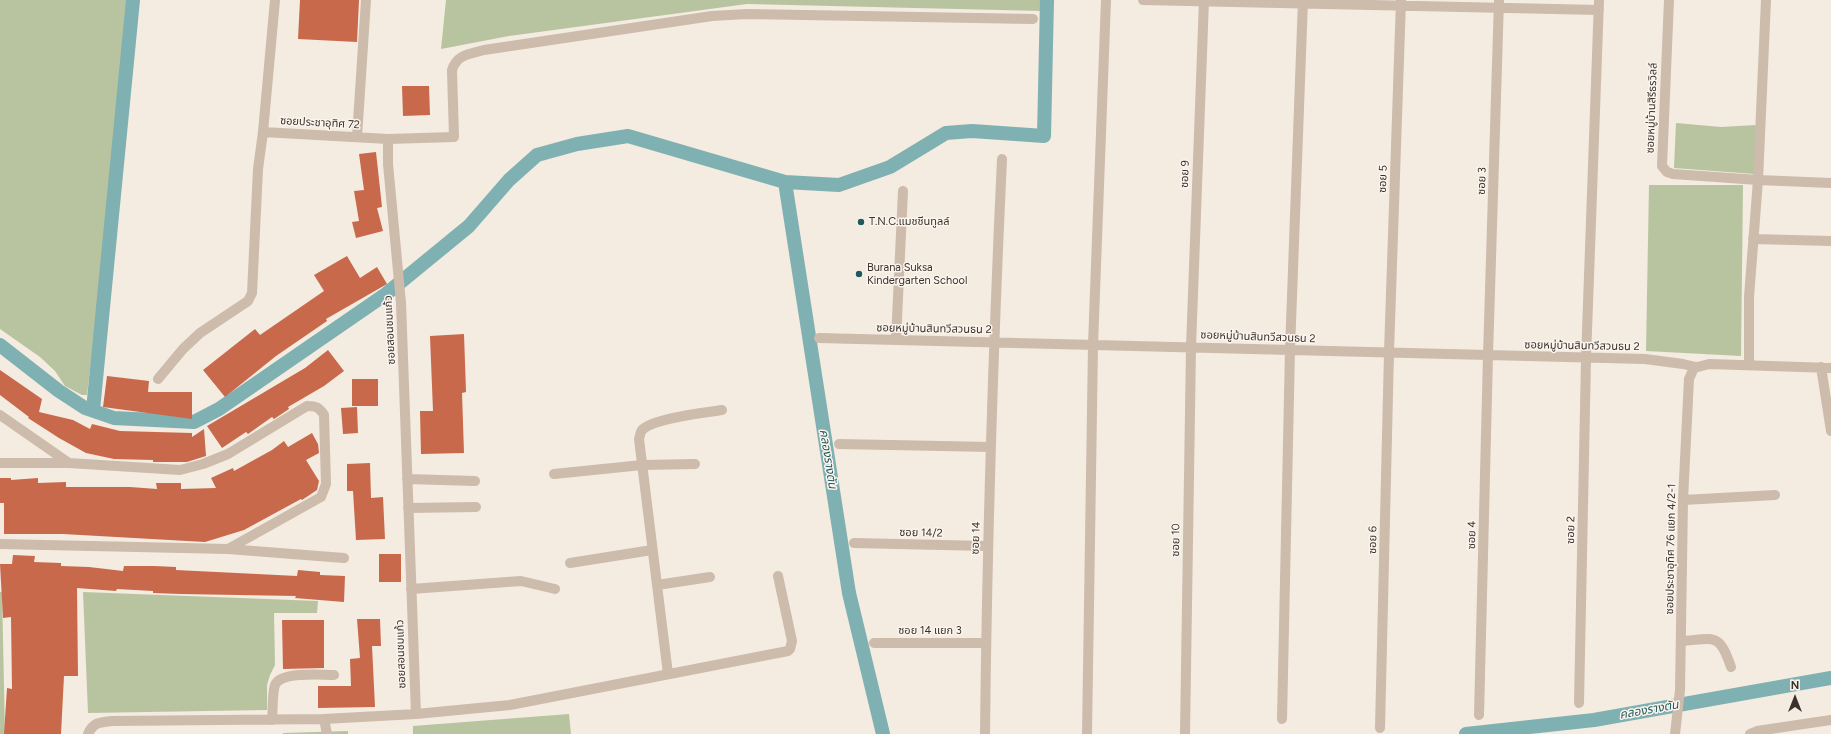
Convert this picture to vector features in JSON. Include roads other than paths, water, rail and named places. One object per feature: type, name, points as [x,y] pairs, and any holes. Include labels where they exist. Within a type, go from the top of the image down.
[{"type":"street","name":"ซอยประชาอุทิศ 72","points":[[275,0],[263,132],[388,139],[454,137],[452,70],[454,62],[460,56],[484,50],[712,16],[747,14],[1033,19]]},
{"type":"street","points":[[357,137],[366,0]]},
{"type":"street","points":[[1087,734],[1093,345],[1106,0]]},
{"type":"street","points":[[1143,0],[1599,5]]},
{"type":"street","name":"ซอย 9","points":[[1191,347],[1204,0]]},
{"type":"street","name":"ซอยหมู่บ้านสิรีธรวิลล์","points":[[1669,0],[1662,166],[1664,170],[1673,174],[1831,183]]},
{"type":"street","points":[[1748,365],[1749,297],[1758,180],[1766,0]]},
{"type":"street","points":[[1282,719],[1290,350],[1303,2]]},
{"type":"street","name":"ซอย 5","points":[[1389,352],[1401,3]]},
{"type":"street","name":"ซอย 3","points":[[1488,355],[1499,4]]},
{"type":"street","name":"ซอย 2","points":[[1579,703],[1586,359],[1599,5]]},
{"type":"street","points":[[158,379],[183,349],[200,333],[248,301],[252,293],[258,169],[263,132]]},
{"type":"street","name":"ซอยสอนชมแก้ว","points":[[388,139],[388,164],[401,303],[416,714]]},
{"type":"street","name":"ซอย 14","points":[[985,734],[987,546],[1002,159]]},
{"type":"street","points":[[896,340],[903,191]]},
{"type":"street","points":[[1753,239],[1831,241]]},
{"type":"street","name":"ซอยหมู่บ้านสินทวีสวนธน 2","points":[[819,338],[1389,352],[1586,359],[1645,359],[1696,367],[1709,364],[1826,368]]},
{"type":"street","name":"ซอย 10","points":[[1184,734],[1191,347]]},
{"type":"street","name":"ซอย 6","points":[[1380,728],[1389,352]]},
{"type":"street","name":"ซอย 4","points":[[1479,715],[1488,355]]},
{"type":"street","name":"ซอยประชาอุทิศ 76 แยก 4/2-1","points":[[1676,734],[1682,641],[1683,500],[1689,379],[1691,372],[1696,367]]},
{"type":"street","points":[[1826,368],[1831,431]]},
{"type":"street","points":[[0,463],[69,464],[180,470],[203,464],[228,454],[307,406],[315,406],[320,408],[324,415],[326,484],[321,497],[228,549]]},
{"type":"street","points":[[668,674],[639,439],[641,431],[647,426],[661,421],[722,410]]},
{"type":"street","points":[[0,415],[69,464]]},
{"type":"street","points":[[839,444],[991,447]]},
{"type":"street","points":[[554,474],[642,465],[695,464]]},
{"type":"street","points":[[407,479],[475,481]]},
{"type":"street","points":[[1683,500],[1775,495]]},
{"type":"street","points":[[408,508],[476,507]]},
{"type":"street","name":"ซอย 14/2","points":[[854,543],[987,546]]},
{"type":"street","points":[[0,544],[228,549],[344,558]]},
{"type":"street","points":[[570,563],[652,550]]},
{"type":"street","points":[[88,734],[91,728],[98,722],[112,721],[324,719],[416,714],[510,705],[782,653],[790,649],[792,642],[778,576]]},
{"type":"street","points":[[657,585],[710,577]]},
{"type":"street","points":[[411,589],[521,581],[555,590]]},
{"type":"street","points":[[1682,641],[1716,640],[1721,643],[1725,649],[1731,667]]},
{"type":"street","name":"ซอย 14 แยก 3","points":[[874,643],[986,643]]},
{"type":"street","points":[[272,720],[275,685],[281,678],[291,675],[334,675]]},
{"type":"street","points":[[324,719],[327,734]]},
{"type":"street","points":[[1750,734],[1757,731],[1831,720]]},
{"type":"waterway","points":[[93,410],[133,0]]},
{"type":"waterway","points":[[0,345],[59,391],[85,408],[114,418],[194,422],[219,409],[386,294],[469,226],[509,180],[537,155],[577,144],[628,136],[785,182],[839,185],[890,167],[946,133],[972,131],[1044,136],[1047,0]]},
{"type":"waterway","name":"คลองรางตัน","points":[[785,182],[849,593],[883,734]]},
{"type":"waterway","name":"คลองรางตัน","points":[[1466,734],[1594,720],[1831,678]]},
{"type":"place","name":"T.N.C.แมชชีนทูลล์","points":[[861,222]]},
{"type":"place","name":"Burana Suksa Kindergarten School","points":[[859,274]]}]
